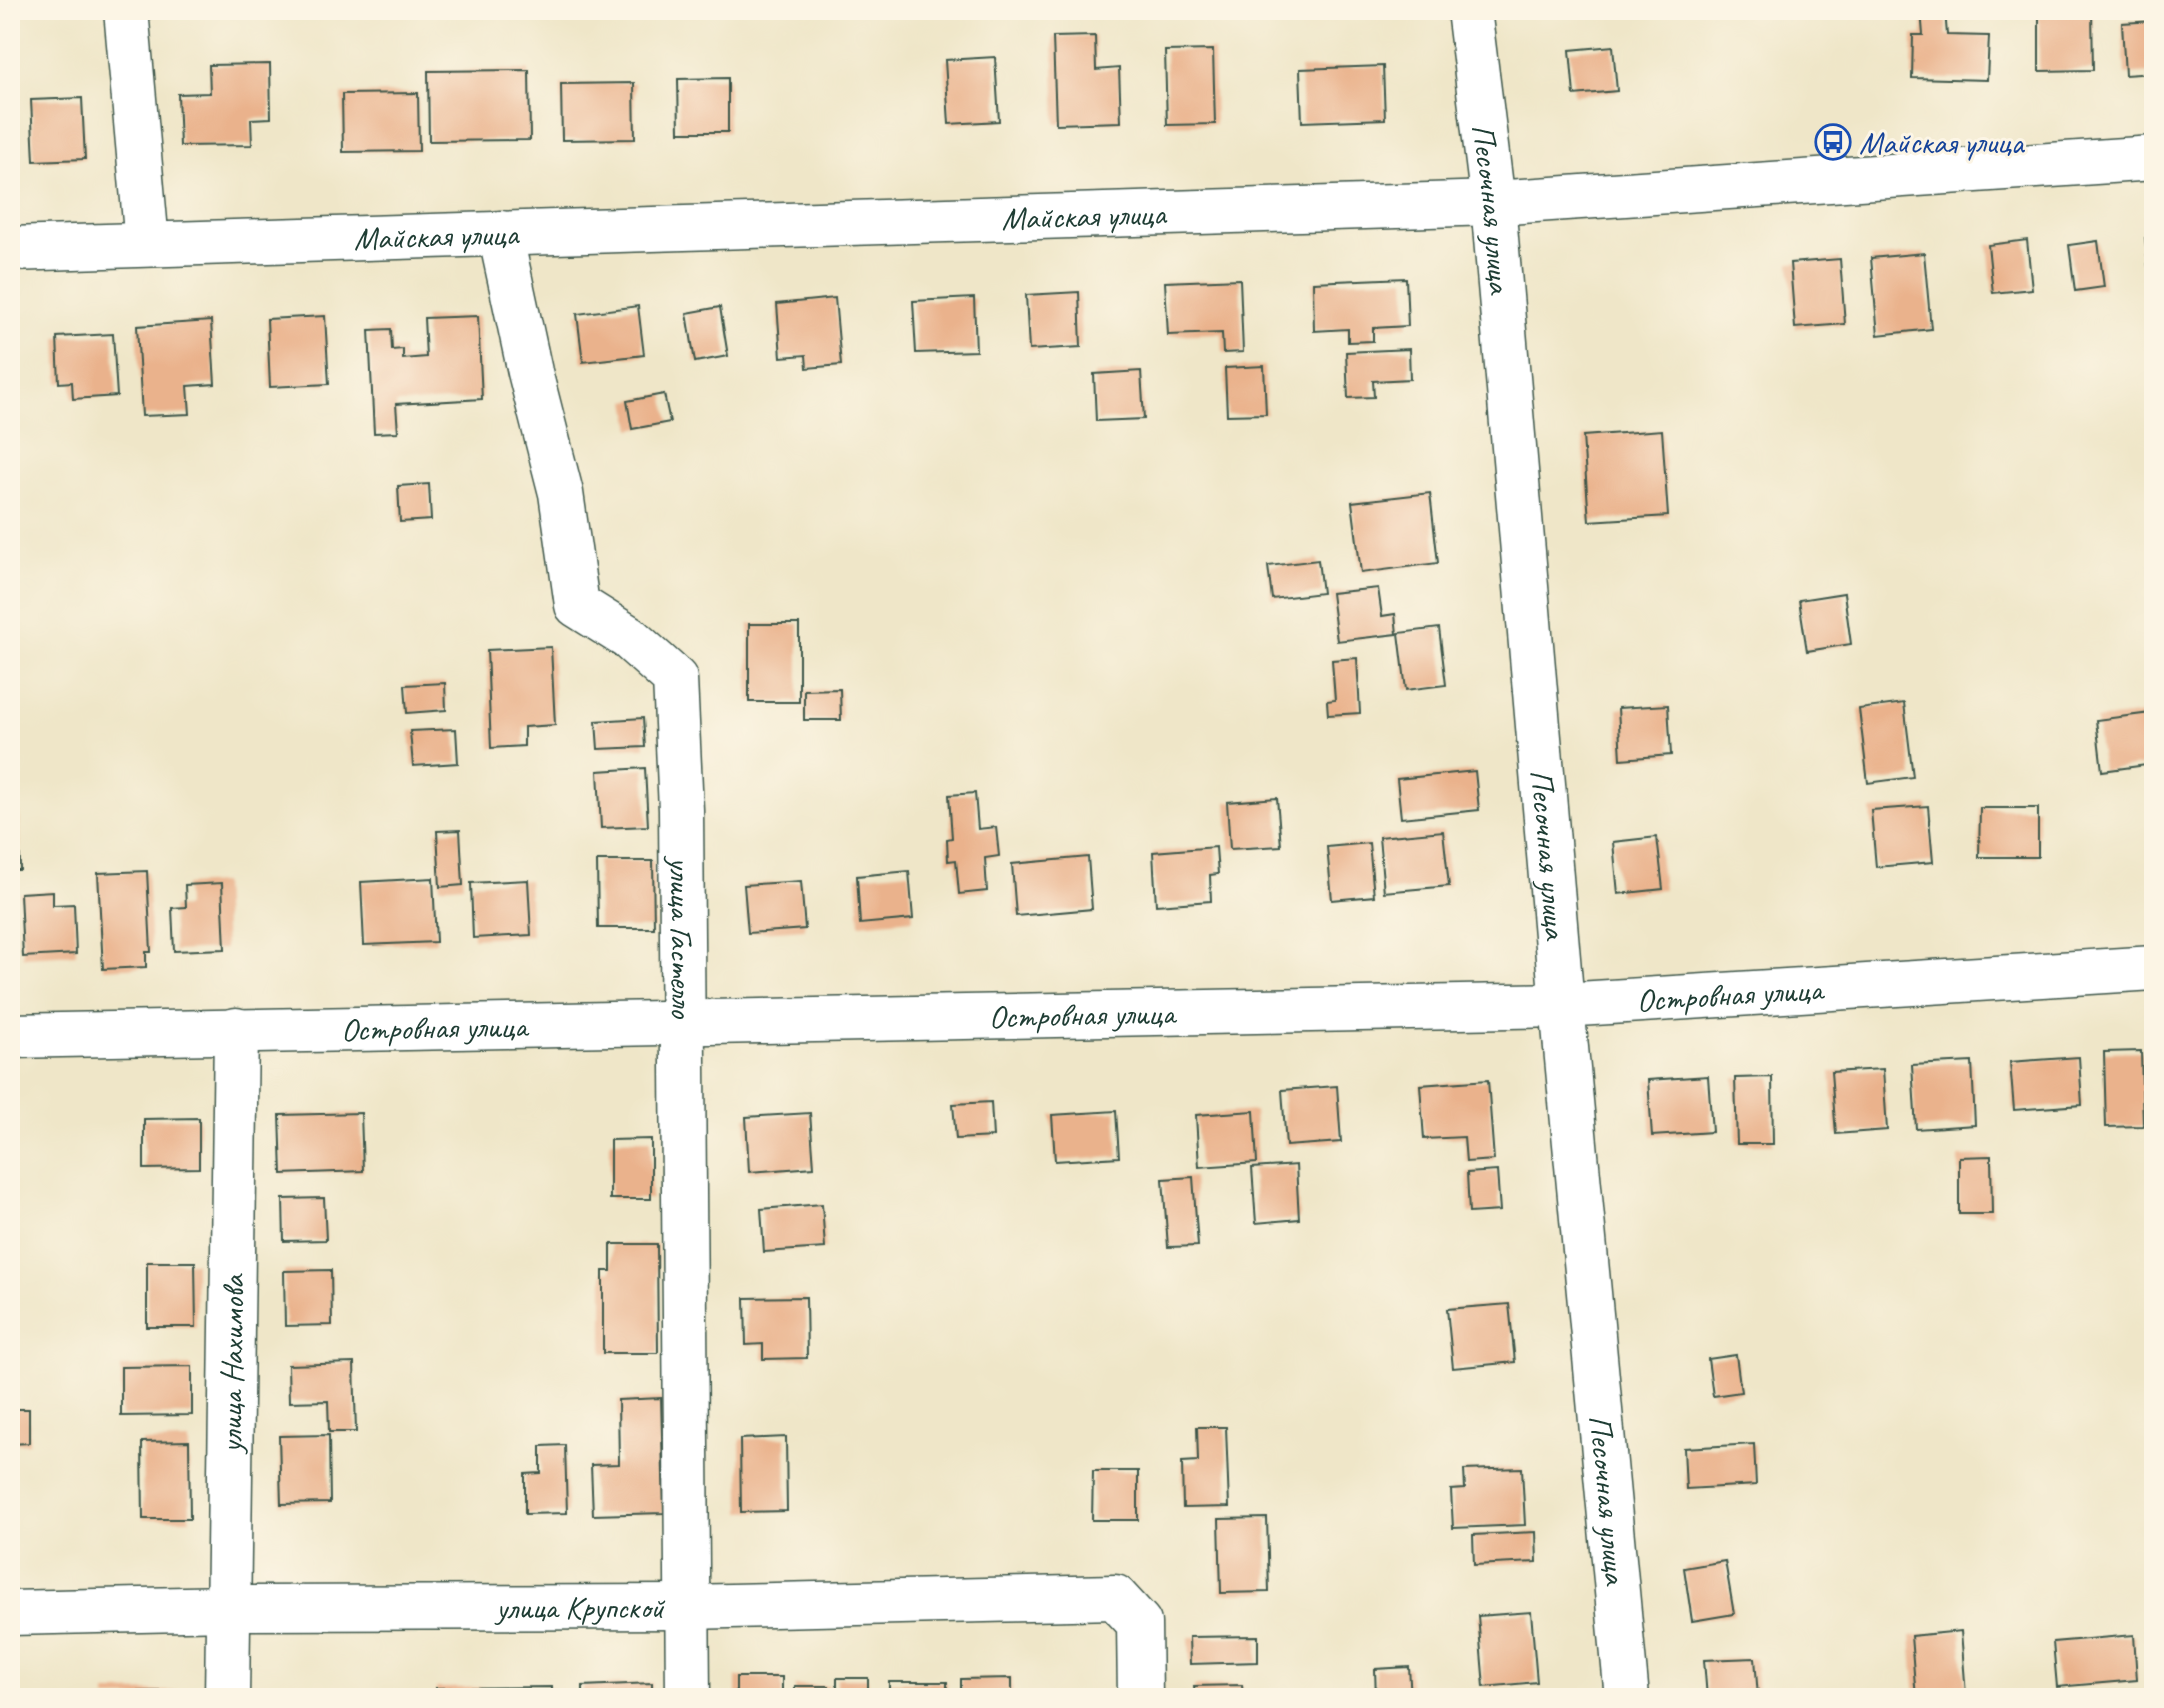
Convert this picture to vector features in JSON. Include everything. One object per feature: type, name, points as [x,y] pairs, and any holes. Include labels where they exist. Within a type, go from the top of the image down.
[{"type":"street","points":[[126,10],[147,244]]},
{"type":"street","name":"Песочная улица","points":[[1469,10],[1493,203],[1562,1005],[1627,1698]]},
{"type":"street","name":"Майская улица","points":[[10,249],[1493,203],[2154,158]]},
{"type":"street","name":"улица Гастелло","points":[[500,233],[561,493],[577,605],[628,637],[675,679],[681,810],[688,1698]]},
{"type":"street","name":"Островная улица","points":[[10,1036],[1562,1005],[2154,968]]},
{"type":"street","name":"улица Нахимова","points":[[227,1698],[236,1030]]},
{"type":"street","name":"улица Крупской","points":[[10,1613],[228,1608],[688,1607],[1115,1597],[1139,1623],[1140,1698]]},
{"type":"building","points":[[1882,10],[1918,10],[1918,13],[1882,13]]},
{"type":"building","points":[[1921,10],[1945,10],[1947,35],[1989,36],[1987,80],[1912,78],[1913,35],[1923,35]]},
{"type":"building","points":[[2039,10],[2092,10],[2093,70],[2039,71]]},
{"type":"building","points":[[2154,21],[2154,73],[2125,75],[2122,23]]},
{"type":"building","points":[[1095,36],[1096,70],[1119,68],[1121,122],[1056,124],[1053,37]]},
{"type":"building","points":[[1613,46],[1617,91],[1574,95],[1570,50]]},
{"type":"building","points":[[1213,50],[1215,124],[1167,125],[1165,51]]},
{"type":"building","points":[[995,57],[999,121],[949,124],[945,60]]},
{"type":"building","points":[[270,64],[271,118],[251,119],[252,145],[180,146],[178,94],[210,93],[209,65]]},
{"type":"building","points":[[1383,66],[1385,119],[1302,122],[1300,69]]},
{"type":"building","points":[[529,70],[530,140],[429,141],[428,71]]},
{"type":"building","points":[[728,78],[728,132],[679,132],[678,79]]},
{"type":"building","points":[[634,83],[635,139],[562,140],[561,84]]},
{"type":"building","points":[[418,93],[419,151],[343,152],[342,94]]},
{"type":"building","points":[[82,98],[85,159],[34,161],[31,100]]},
{"type":"building","points":[[2145,238],[2154,238],[2154,277],[2149,277]]},
{"type":"building","points":[[2027,240],[2032,289],[1993,293],[1988,245]]},
{"type":"building","points":[[2098,241],[2104,287],[2075,291],[2069,245]]},
{"type":"building","points":[[1924,253],[1931,329],[1878,335],[1871,258]]},
{"type":"building","points":[[1840,259],[1845,324],[1795,328],[1790,263]]},
{"type":"building","points":[[1406,278],[1408,326],[1373,328],[1373,341],[1348,342],[1348,329],[1314,331],[1313,282]]},
{"type":"building","points":[[1240,279],[1243,352],[1223,353],[1222,333],[1168,335],[1165,282]]},
{"type":"building","points":[[1079,292],[1081,347],[1029,350],[1026,295]]},
{"type":"building","points":[[835,298],[841,365],[807,368],[806,355],[781,357],[777,304]]},
{"type":"building","points":[[974,298],[976,351],[916,353],[913,301]]},
{"type":"building","points":[[638,306],[644,355],[583,362],[577,314]]},
{"type":"building","points":[[720,307],[728,356],[695,362],[687,313]]},
{"type":"building","points":[[325,316],[329,384],[270,387],[267,319]]},
{"type":"building","points":[[478,316],[482,399],[396,404],[398,432],[374,433],[369,330],[391,329],[392,350],[403,349],[403,359],[426,357],[424,318]]},
{"type":"building","points":[[211,321],[215,384],[188,386],[190,414],[142,416],[137,326]]},
{"type":"building","points":[[113,334],[117,396],[73,399],[72,382],[59,383],[57,337]]},
{"type":"building","points":[[1409,349],[1410,379],[1373,381],[1374,397],[1348,398],[1346,352]]},
{"type":"building","points":[[1264,366],[1266,414],[1227,415],[1225,368]]},
{"type":"building","points":[[1141,371],[1144,419],[1096,421],[1094,374]]},
{"type":"building","points":[[664,394],[670,422],[632,429],[627,401]]},
{"type":"building","points":[[1662,430],[1668,516],[1589,521],[1583,436]]},
{"type":"building","points":[[429,484],[431,520],[400,522],[398,486]]},
{"type":"building","points":[[1430,493],[1438,563],[1361,573],[1352,502]]},
{"type":"building","points":[[1318,560],[1322,593],[1272,599],[1268,566]]},
{"type":"building","points":[[1378,588],[1382,616],[1395,614],[1397,634],[1337,641],[1331,593]]},
{"type":"building","points":[[1844,593],[1851,644],[1807,651],[1799,600]]},
{"type":"building","points":[[749,624],[799,624],[799,702],[749,702]]},
{"type":"building","points":[[1439,628],[1446,685],[1406,690],[1399,633]]},
{"type":"building","points":[[551,647],[555,725],[524,727],[524,746],[491,748],[487,650]]},
{"type":"building","points":[[1357,658],[1360,713],[1328,715],[1327,701],[1335,700],[1332,660]]},
{"type":"building","points":[[445,683],[446,710],[407,713],[405,685]]},
{"type":"building","points":[[840,689],[841,720],[804,720],[804,690]]},
{"type":"building","points":[[1904,703],[1913,777],[1868,783],[1859,709]]},
{"type":"building","points":[[1668,705],[1671,755],[1621,759],[1618,708]]},
{"type":"building","points":[[2151,713],[2154,764],[2102,771],[2096,720]]},
{"type":"building","points":[[643,718],[645,747],[598,749],[596,721]]},
{"type":"building","points":[[456,729],[458,763],[413,766],[410,731]]},
{"type":"building","points":[[645,768],[648,826],[601,828],[598,771]]},
{"type":"building","points":[[1475,771],[1479,810],[1401,818],[1397,779]]},
{"type":"building","points":[[975,793],[978,829],[996,827],[999,856],[985,858],[987,891],[959,894],[956,860],[948,861],[947,839],[952,838],[949,795]]},
{"type":"building","points":[[1277,798],[1281,846],[1230,849],[1227,802]]},
{"type":"building","points":[[1928,806],[1933,862],[1876,867],[1871,810]]},
{"type":"building","points":[[1980,808],[2038,808],[2038,857],[1979,857]]},
{"type":"building","points":[[10,811],[19,811],[20,870],[10,870]]},
{"type":"building","points":[[460,830],[463,885],[440,887],[437,831]]},
{"type":"building","points":[[1443,831],[1449,886],[1384,892],[1379,837]]},
{"type":"building","points":[[1657,837],[1663,889],[1618,894],[1613,842]]},
{"type":"building","points":[[1369,843],[1374,896],[1332,900],[1327,847]]},
{"type":"building","points":[[1216,847],[1218,874],[1210,875],[1211,901],[1156,905],[1153,852]]},
{"type":"building","points":[[1088,857],[1092,909],[1016,916],[1012,864]]},
{"type":"building","points":[[597,861],[653,861],[654,928],[598,928]]},
{"type":"building","points":[[147,871],[151,952],[146,952],[146,967],[103,969],[98,873]]},
{"type":"building","points":[[909,871],[913,919],[860,924],[857,876]]},
{"type":"building","points":[[433,878],[436,942],[364,945],[361,882]]},
{"type":"building","points":[[528,880],[531,935],[473,938],[471,883]]},
{"type":"building","points":[[801,881],[805,929],[748,933],[744,885]]},
{"type":"building","points":[[222,883],[225,949],[174,951],[172,908],[186,907],[185,885]]},
{"type":"building","points":[[53,891],[53,905],[74,904],[76,954],[23,957],[20,893]]},
{"type":"building","points":[[2141,1051],[2143,1126],[2106,1127],[2104,1052]]},
{"type":"building","points":[[2079,1057],[2082,1105],[2014,1110],[2010,1062]]},
{"type":"building","points":[[1972,1062],[1975,1125],[1916,1129],[1912,1065]]},
{"type":"building","points":[[1883,1069],[1887,1130],[1836,1134],[1831,1072]]},
{"type":"building","points":[[1708,1076],[1712,1132],[1652,1136],[1648,1080]]},
{"type":"building","points":[[1772,1077],[1773,1144],[1737,1144],[1735,1078]]},
{"type":"building","points":[[1488,1080],[1494,1160],[1466,1162],[1464,1137],[1424,1139],[1420,1085]]},
{"type":"building","points":[[1337,1086],[1341,1142],[1286,1146],[1282,1090]]},
{"type":"building","points":[[991,1102],[993,1137],[956,1139],[953,1104]]},
{"type":"building","points":[[1116,1111],[1119,1157],[1055,1161],[1052,1115]]},
{"type":"building","points":[[1254,1111],[1257,1163],[1199,1167],[1196,1115]]},
{"type":"building","points":[[361,1113],[363,1171],[282,1174],[280,1115]]},
{"type":"building","points":[[810,1113],[814,1167],[749,1172],[746,1117]]},
{"type":"building","points":[[199,1118],[199,1168],[144,1169],[144,1119]]},
{"type":"building","points":[[651,1139],[651,1199],[610,1199],[610,1140]]},
{"type":"building","points":[[1991,1156],[1992,1214],[1959,1214],[1959,1157]]},
{"type":"building","points":[[1296,1165],[1299,1219],[1256,1223],[1252,1168]]},
{"type":"building","points":[[1497,1171],[1500,1211],[1469,1213],[1467,1173]]},
{"type":"building","points":[[1193,1177],[1198,1246],[1168,1247],[1163,1179]]},
{"type":"building","points":[[324,1198],[326,1240],[284,1241],[283,1199]]},
{"type":"building","points":[[822,1204],[825,1248],[764,1252],[761,1209]]},
{"type":"building","points":[[611,1244],[657,1244],[658,1353],[603,1353],[603,1271],[611,1271]]},
{"type":"building","points":[[147,1262],[195,1262],[196,1327],[147,1327]]},
{"type":"building","points":[[331,1270],[332,1325],[285,1326],[284,1271]]},
{"type":"building","points":[[806,1297],[807,1358],[763,1359],[763,1344],[746,1345],[745,1298]]},
{"type":"building","points":[[1509,1304],[1515,1362],[1453,1368],[1447,1309]]},
{"type":"building","points":[[1736,1355],[1741,1392],[1713,1396],[1708,1359]]},
{"type":"building","points":[[354,1363],[356,1432],[329,1432],[328,1401],[289,1402],[288,1365]]},
{"type":"building","points":[[192,1366],[192,1415],[121,1416],[121,1367]]},
{"type":"building","points":[[661,1398],[664,1513],[593,1515],[591,1465],[619,1464],[618,1400]]},
{"type":"building","points":[[10,1409],[29,1409],[29,1443],[10,1444]]},
{"type":"building","points":[[1197,1427],[1226,1427],[1229,1507],[1183,1508],[1182,1462],[1198,1461]]},
{"type":"building","points":[[329,1435],[330,1503],[281,1504],[279,1436]]},
{"type":"building","points":[[786,1437],[787,1511],[741,1512],[740,1439]]},
{"type":"building","points":[[189,1441],[190,1519],[143,1519],[142,1442]]},
{"type":"building","points":[[1754,1444],[1756,1485],[1686,1489],[1684,1448]]},
{"type":"building","points":[[565,1445],[567,1513],[525,1514],[525,1474],[541,1473],[541,1446]]},
{"type":"building","points":[[1522,1468],[1525,1525],[1453,1528],[1451,1490],[1465,1489],[1464,1470]]},
{"type":"building","points":[[1093,1471],[1138,1471],[1138,1520],[1092,1520]]},
{"type":"building","points":[[1267,1518],[1269,1592],[1221,1593],[1219,1519]]},
{"type":"building","points":[[1536,1532],[1537,1562],[1474,1565],[1473,1535]]},
{"type":"building","points":[[1725,1561],[1734,1614],[1692,1621],[1684,1568]]},
{"type":"building","points":[[1531,1612],[1537,1682],[1484,1687],[1478,1616]]},
{"type":"building","points":[[1961,1631],[1966,1695],[1916,1698],[1911,1636]]},
{"type":"building","points":[[2134,1635],[2137,1680],[2057,1687],[2053,1642]]},
{"type":"building","points":[[1258,1636],[1258,1662],[1190,1664],[1189,1637]]},
{"type":"building","points":[[1755,1658],[1758,1697],[1707,1698],[1704,1660]]},
{"type":"building","points":[[1409,1667],[1411,1698],[1376,1698],[1375,1669]]},
{"type":"building","points":[[736,1677],[782,1677],[782,1698],[736,1698]]},
{"type":"building","points":[[837,1678],[868,1678],[868,1698],[837,1698]]},
{"type":"building","points":[[1012,1678],[1012,1698],[961,1698],[961,1679]]},
{"type":"building","points":[[889,1682],[947,1682],[947,1698],[889,1698]]},
{"type":"building","points":[[652,1683],[652,1698],[583,1698],[583,1686]]},
{"type":"building","points":[[1242,1685],[1243,1698],[1195,1698],[1194,1686]]},
{"type":"building","points":[[795,1686],[829,1686],[829,1698],[795,1698]]},
{"type":"building","points":[[552,1687],[552,1698],[436,1698],[436,1688]]},
{"type":"building","points":[[190,1691],[190,1698],[106,1698],[106,1692]]},
{"type":"place","name":"Майская улица","points":[[1833,142]]}]
